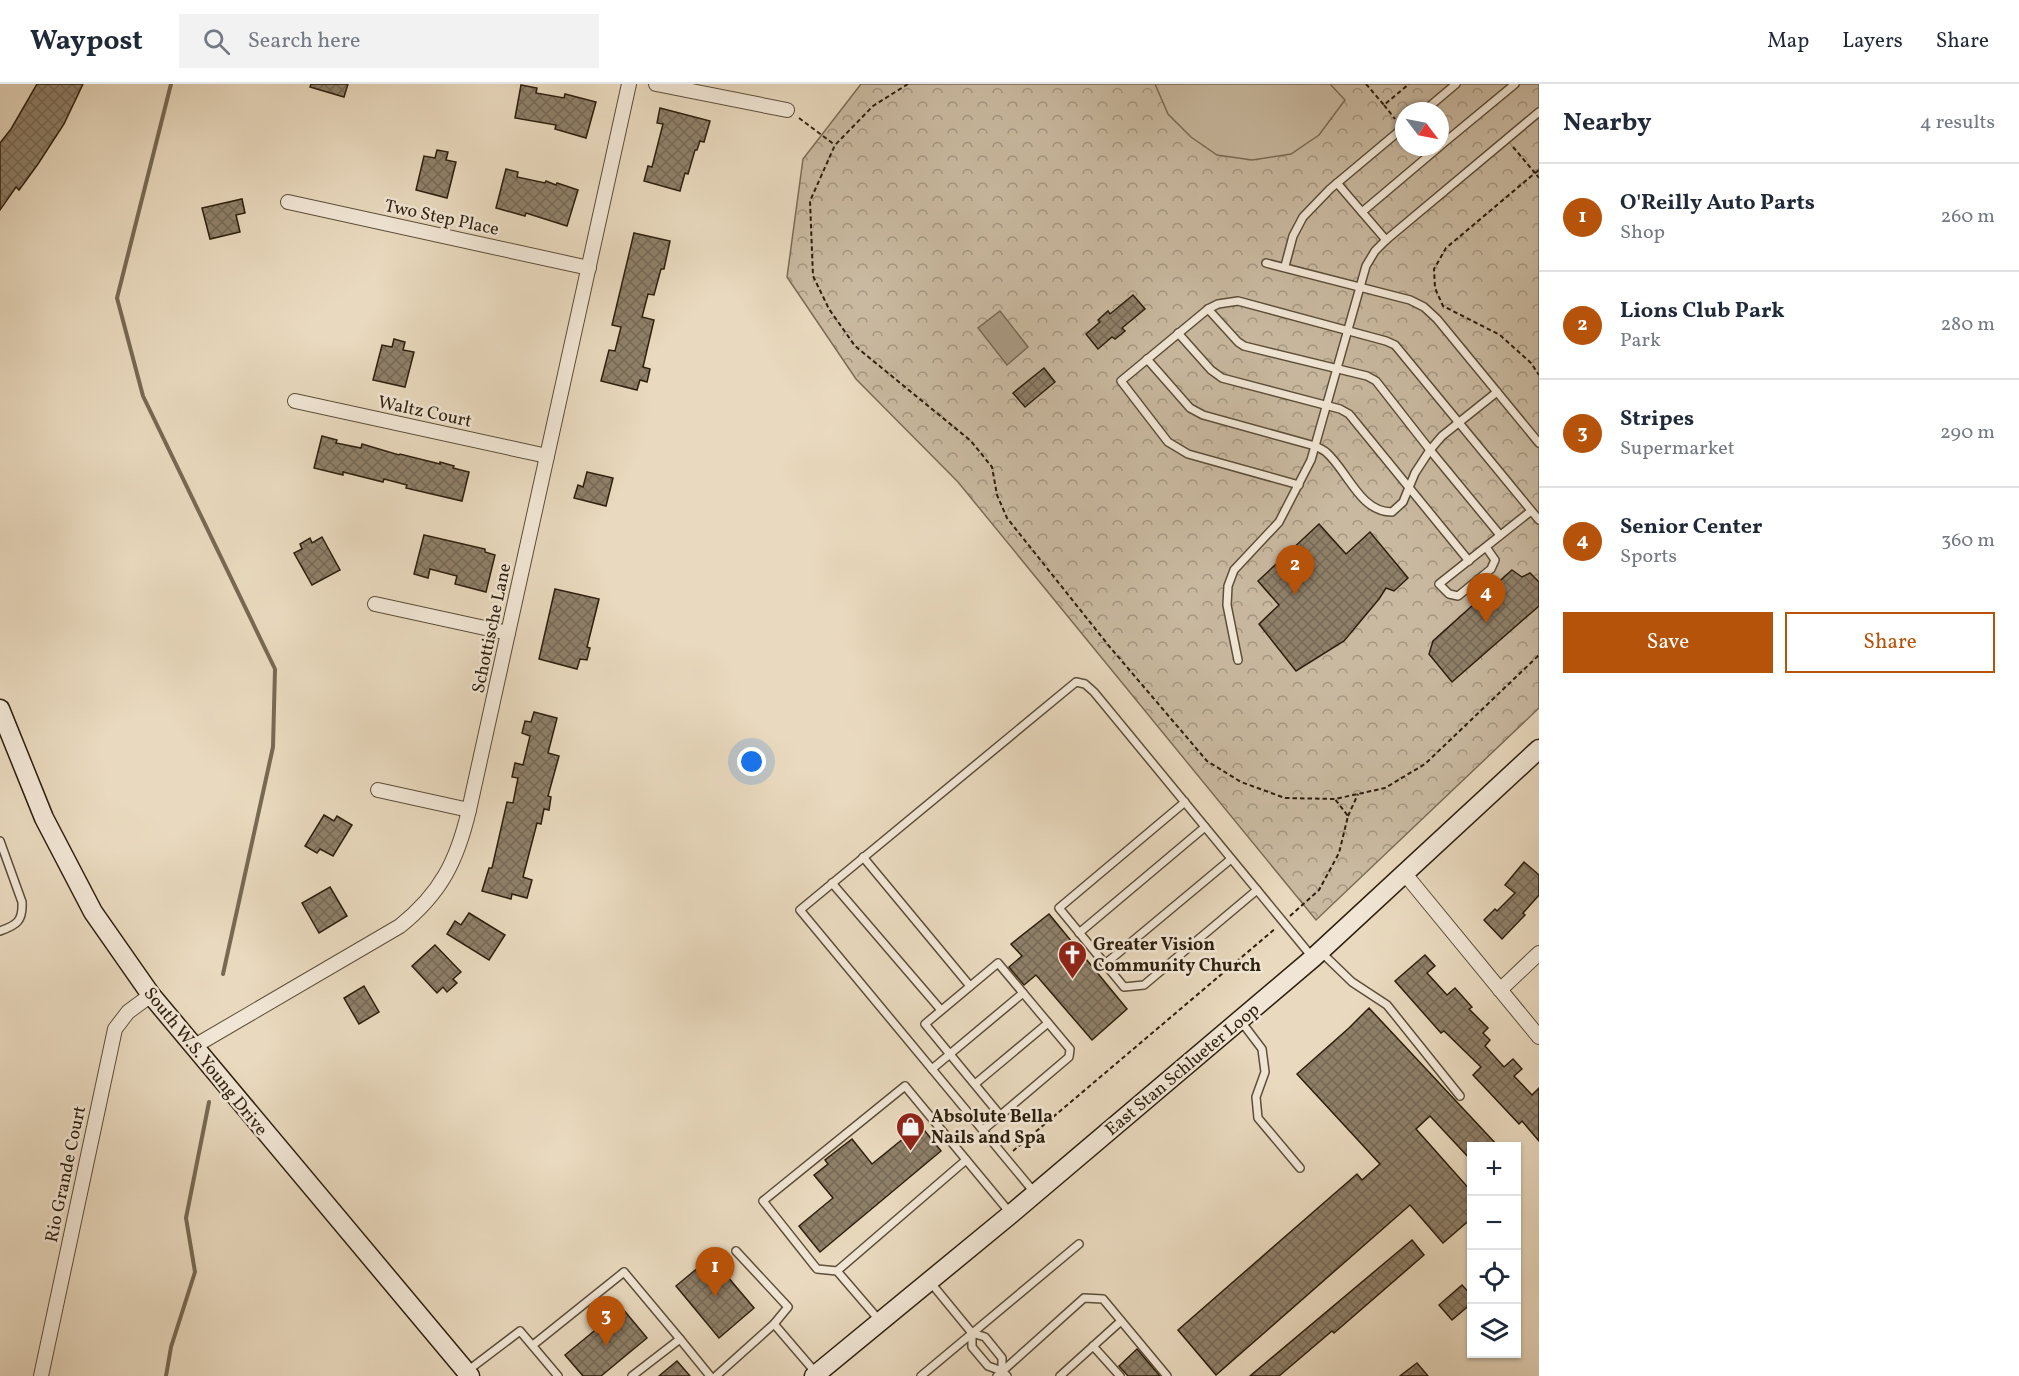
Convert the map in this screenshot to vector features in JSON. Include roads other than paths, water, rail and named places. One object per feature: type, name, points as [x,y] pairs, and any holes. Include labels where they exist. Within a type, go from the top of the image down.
[{"type":"main road","name":"South W.S. Young Drive","points":[[0,709],[9,741],[44,818],[93,912],[151,995],[465,1375]]},
{"type":"main road","name":"East Stan Schlueter Loop","points":[[816,1375],[1011,1214],[1317,955],[1539,749]]},
{"type":"street","name":"Schottische Lane","points":[[193,1047],[385,936],[415,914],[437,890],[454,861],[463,837],[629,84]]},
{"type":"street","points":[[656,84],[787,110]]},
{"type":"street","name":"Two Step Place","points":[[288,202],[589,268]]},
{"type":"street","name":"Waltz Court","points":[[295,401],[547,456]]},
{"type":"street","points":[[375,604],[508,633]]},
{"type":"street","points":[[378,790],[469,810]]},
{"type":"street","points":[[1405,874],[1539,1038]]},
{"type":"street","points":[[1500,990],[1539,953]]},
{"type":"street","name":"Rio Grande Court","points":[[41,1376],[115,1029],[128,1012],[151,995]]},
{"type":"lane","points":[[1435,102],[1456,84]]},
{"type":"lane","points":[[1449,139],[1515,84]]},
{"type":"lane","points":[[1238,660],[1227,605],[1228,586],[1234,570],[1279,522],[1311,460],[1366,266],[1375,251],[1386,240],[1539,112]]},
{"type":"lane","points":[[1285,266],[1293,236],[1303,217],[1337,183],[1395,135]]},
{"type":"lane","points":[[1362,212],[1429,156]]},
{"type":"lane","points":[[1337,183],[1386,240]]},
{"type":"lane","points":[[1266,262],[1410,300],[1424,308],[1437,319],[1539,443]]},
{"type":"lane","points":[[1299,485],[1188,454],[1168,442],[1121,381],[1208,309],[1218,304],[1238,301],[1386,341],[1395,345],[1539,520]]},
{"type":"lane","points":[[1208,309],[1244,346],[1337,368],[1367,376],[1376,381],[1500,535]]},
{"type":"lane","points":[[1178,333],[1211,370],[1222,378],[1326,405],[1349,414],[1469,561]]},
{"type":"lane","points":[[1147,359],[1190,408],[1203,416],[1315,446],[1327,453],[1371,507],[1382,512],[1392,512],[1403,502],[1415,473],[1442,436],[1497,392]]},
{"type":"lane","points":[[1486,547],[1495,560],[1491,569],[1458,596],[1449,594],[1439,584],[1531,511]]},
{"type":"lane","points":[[1035,1193],[800,910],[1076,682],[1085,684],[1094,692],[1283,922],[1317,955],[1352,982],[1388,1005],[1460,1096]]},
{"type":"lane","points":[[1185,802],[1059,908],[1079,933],[1124,987],[1144,985],[1257,890]]},
{"type":"lane","points":[[1079,933],[1205,827]]},
{"type":"lane","points":[[0,842],[22,902],[23,912],[18,921],[0,931]]},
{"type":"lane","points":[[863,857],[970,986]]},
{"type":"lane","points":[[1105,964],[1231,859]]},
{"type":"lane","points":[[832,883],[941,1010]]},
{"type":"lane","points":[[983,1130],[1069,1057],[1070,1049],[998,963],[925,1024],[1000,1115]]},
{"type":"lane","points":[[932,1069],[1023,993]]},
{"type":"lane","points":[[1240,1020],[1262,1049],[1265,1072],[1256,1097],[1258,1118],[1300,1168]]},
{"type":"lane","points":[[975,1084],[1048,1023]]},
{"type":"lane","points":[[880,1322],[837,1271],[817,1269],[763,1201],[905,1086],[1011,1214]]},
{"type":"lane","points":[[837,1271],[966,1160]]},
{"type":"lane","points":[[921,1376],[1079,1244]]},
{"type":"lane","points":[[716,1376],[774,1324],[788,1307],[736,1251]]},
{"type":"lane","points":[[533,1345],[624,1272],[710,1376]]},
{"type":"lane","points":[[929,1281],[972,1333],[985,1337],[1002,1358],[1002,1374]]},
{"type":"lane","points":[[1002,1374],[1084,1298],[1103,1299],[1167,1376]]},
{"type":"lane","points":[[1064,1375],[1121,1321]]},
{"type":"lane","points":[[774,1324],[816,1375]]},
{"type":"lane","points":[[465,1375],[520,1331],[558,1376]]},
{"type":"lane","points":[[972,1333],[972,1347],[988,1366],[1002,1374]]},
{"type":"lane","points":[[632,1376],[680,1339]]},
{"type":"lane","points":[[1093,1346],[1120,1376]]},
{"type":"waterway","points":[[171,84],[117,298],[143,396],[275,669],[273,747],[223,974]]},
{"type":"waterway","points":[[166,1376],[171,1347],[195,1272],[186,1218],[209,1102]]},
{"type":"place","name":"Lions Club Park","points":[[1295,595]]},
{"type":"place","name":"Senior Center","points":[[1486,623]]},
{"type":"place","name":"Greater Vision Community Church","points":[[1072,980]]},
{"type":"place","name":"Absolute Bella Nails and Spa","points":[[910,1152]]},
{"type":"place","name":"O'Reilly Auto Parts","points":[[715,1297]]},
{"type":"place","name":"Stripes","points":[[606,1346]]}]
